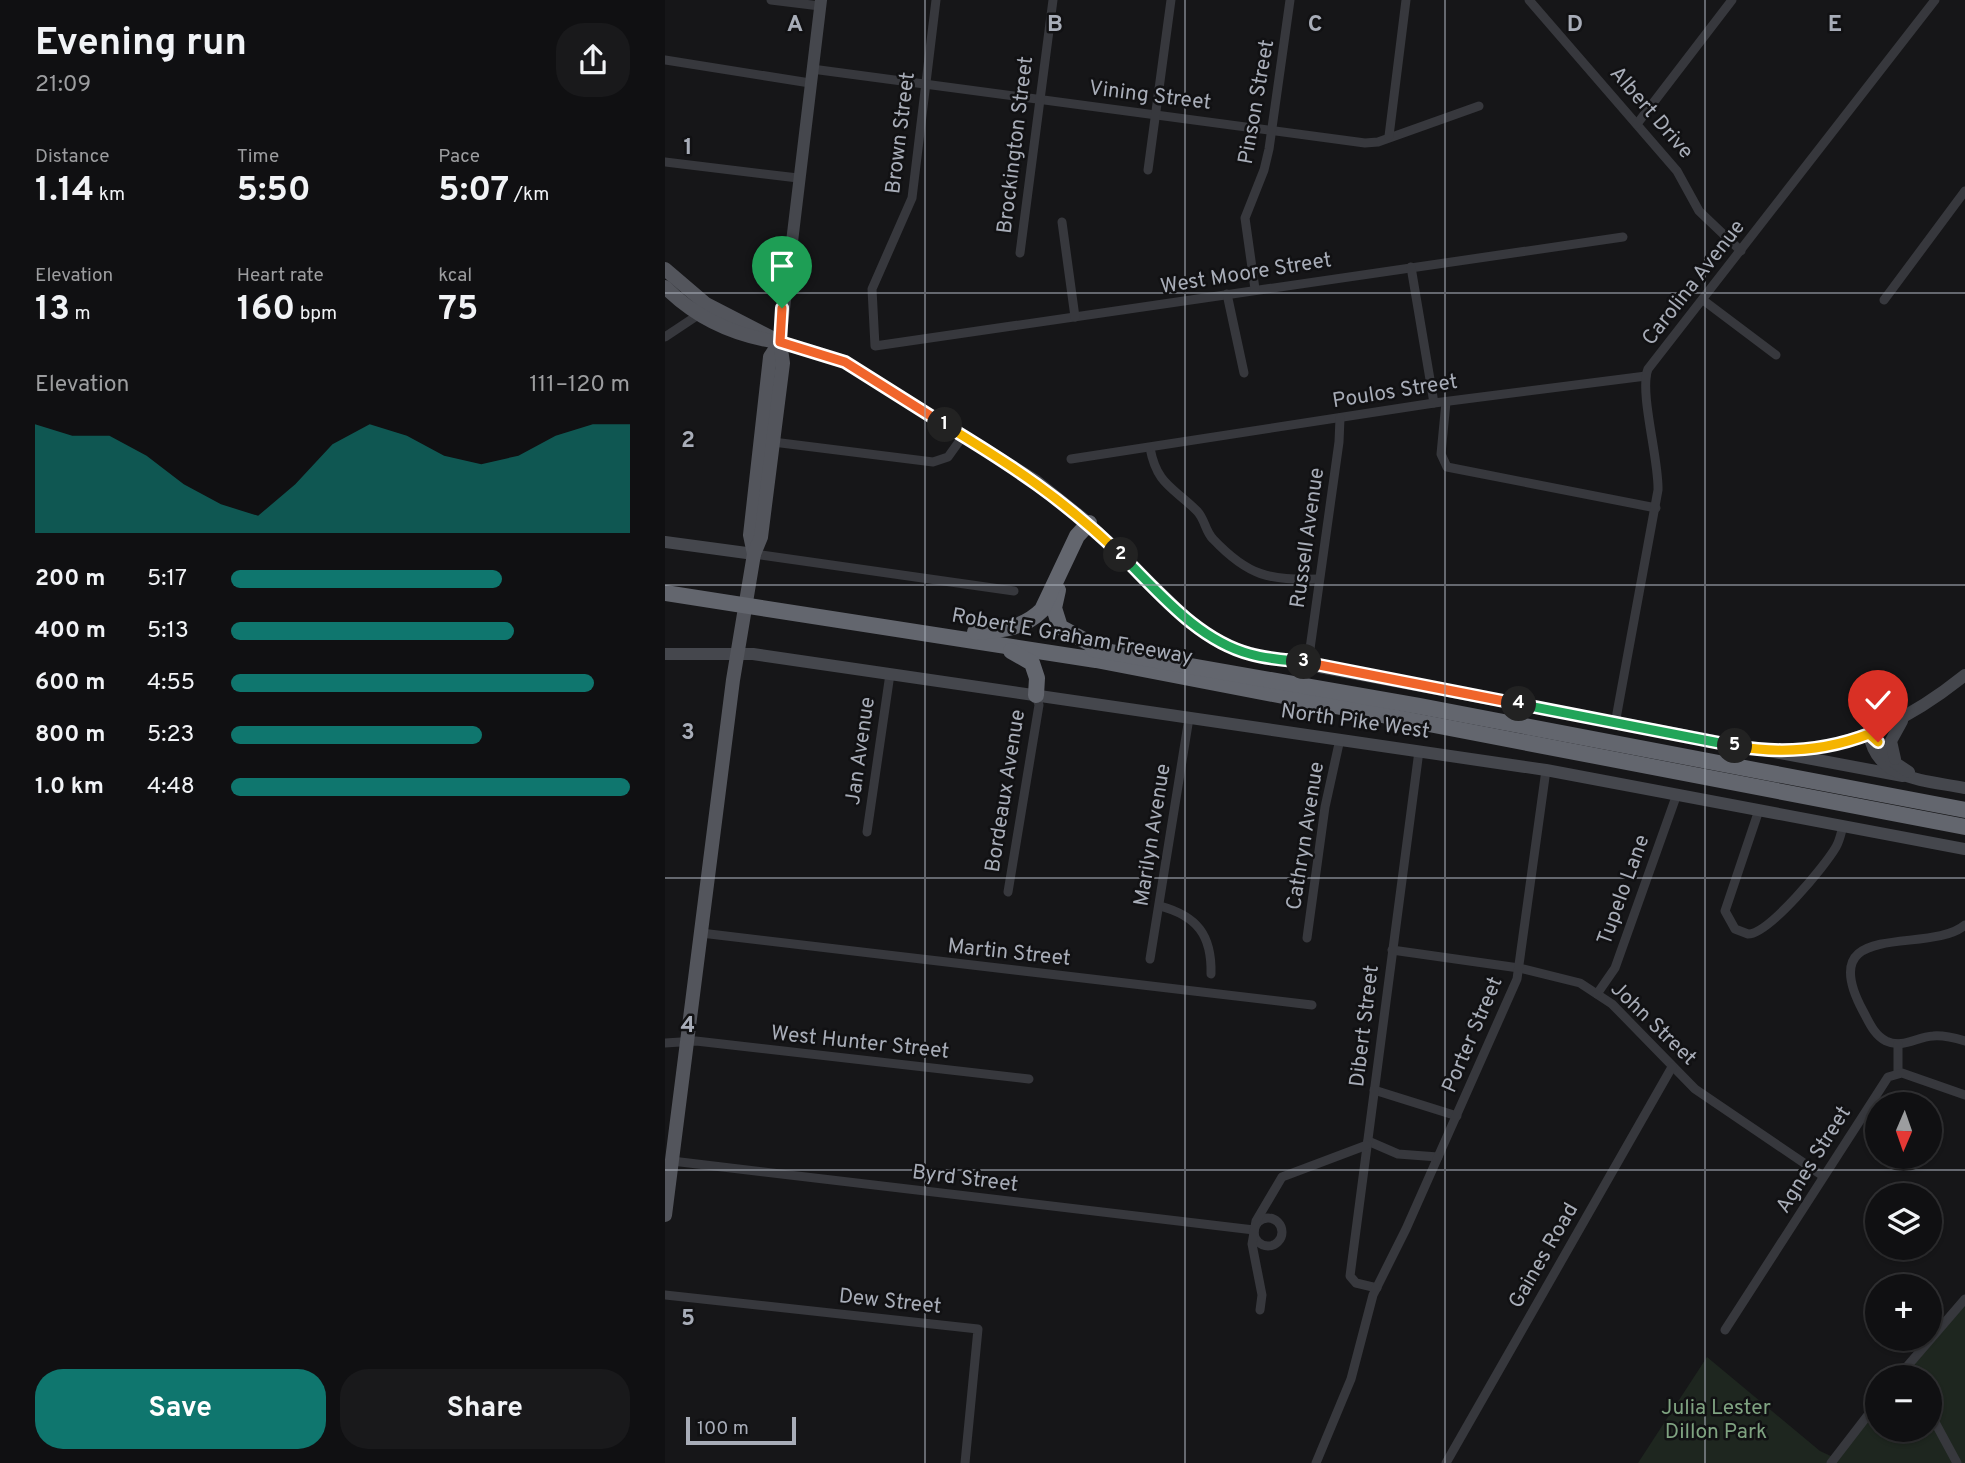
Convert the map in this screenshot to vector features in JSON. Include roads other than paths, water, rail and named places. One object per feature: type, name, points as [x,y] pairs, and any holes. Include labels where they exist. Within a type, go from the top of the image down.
[{"type":"highway","points":[[977,637],[1010,629],[1035,618],[1042,610],[1077,536],[1089,523]]},
{"type":"highway","points":[[1066,557],[1054,608],[1060,627],[1099,655]]},
{"type":"highway","name":"Robert E Graham Freeway","points":[[665,585],[710,596],[778,607],[1406,703],[1965,810]]},
{"type":"highway","name":"Robert E Graham Freeway","points":[[665,593],[710,596]]},
{"type":"highway","points":[[977,637],[1028,659],[1037,678],[1036,695]]},
{"type":"highway","points":[[1037,678],[1057,660],[1099,655]]},
{"type":"highway","name":"Robert E Graham Freeway","points":[[1099,655],[1965,827]]},
{"type":"main road","points":[[665,1215],[737,653],[754,554],[761,537],[783,363],[780,342],[820,3]]},
{"type":"main road","points":[[665,269],[706,304],[780,342]]},
{"type":"main road","points":[[665,287],[698,316],[747,337],[780,342],[845,362],[1035,480],[1089,523],[1196,627],[1220,643],[1249,654],[1771,752],[1901,771],[1965,788]]},
{"type":"main road","points":[[754,554],[750,535],[770,357],[780,342]]},
{"type":"main road","points":[[665,542],[754,554]]},
{"type":"main road","name":"North Pike West","points":[[665,654],[737,653],[1340,739],[1546,770],[1965,849]]},
{"type":"main road","points":[[1901,771],[1891,749],[1896,727],[1910,714],[1965,676]]},
{"type":"main road","points":[[1771,752],[1807,750],[1869,734],[1910,714]]},
{"type":"main road","points":[[1869,734],[1876,757],[1891,770],[1901,771]]},
{"type":"street","points":[[771,0],[820,3]]},
{"type":"street","name":"Brown Street","points":[[875,346],[872,289],[910,205],[936,0]]},
{"type":"street","name":"Brockington Street","points":[[1020,253],[1053,0]]},
{"type":"street","points":[[1148,170],[1171,0]]},
{"type":"street","name":"Pinson Street","points":[[1255,289],[1245,218],[1264,170],[1290,0]]},
{"type":"street","points":[[1389,136],[1406,0]]},
{"type":"street","name":"Albert Drive","points":[[1529,0],[1540,4],[1684,179],[1699,211],[1741,251]]},
{"type":"street","points":[[1637,124],[1732,0]]},
{"type":"street","name":"Carolina Avenue","points":[[1615,724],[1656,508],[1659,475],[1646,376],[1935,0]]},
{"type":"street","name":"Vining Street","points":[[665,60],[925,85],[1365,143],[1378,142],[1479,106]]},
{"type":"street","points":[[665,162],[798,178]]},
{"type":"street","points":[[1884,300],[1965,191]]},
{"type":"street","points":[[1062,222],[1075,317]]},
{"type":"street","name":"West Moore Street","points":[[875,346],[1623,237]]},
{"type":"street","points":[[1411,267],[1434,403]]},
{"type":"street","points":[[1227,295],[1244,373]]},
{"type":"street","points":[[1703,300],[1776,355]]},
{"type":"street","points":[[665,337],[698,316]]},
{"type":"street","name":"Poulos Street","points":[[1071,459],[1434,403],[1646,376]]},
{"type":"street","points":[[1446,402],[1441,454],[1447,467],[1656,508]]},
{"type":"street","name":"Russell Avenue","points":[[1308,663],[1339,442],[1340,418]]},
{"type":"street","points":[[773,442],[933,462],[948,457],[963,436]]},
{"type":"street","points":[[1150,448],[1153,467],[1162,481],[1199,513],[1213,539],[1251,572],[1270,578],[1319,579]]},
{"type":"street","points":[[754,554],[1014,591]]},
{"type":"street","name":"Jan Avenue","points":[[867,832],[890,674]]},
{"type":"street","name":"Bordeaux Avenue","points":[[1008,892],[1031,764],[1039,705],[1036,695]]},
{"type":"street","name":"Marilyn Avenue","points":[[1150,959],[1189,718]]},
{"type":"street","name":"Cathryn Avenue","points":[[1307,938],[1325,807],[1340,739]]},
{"type":"street","name":"Dibert Street","points":[[1375,1292],[1356,1283],[1350,1276],[1419,751]]},
{"type":"street","name":"Porter Street","points":[[1316,1463],[1351,1379],[1375,1292],[1511,997],[1519,968],[1546,770]]},
{"type":"street","name":"Tupelo Lane","points":[[1598,994],[1615,968],[1677,794]]},
{"type":"street","points":[[1759,810],[1725,911],[1735,929],[1748,934],[1762,929],[1803,887],[1834,850],[1843,826]]},
{"type":"street","points":[[1160,906],[1181,912],[1199,928],[1210,947],[1211,974]]},
{"type":"street","points":[[1965,925],[1952,934],[1881,942],[1863,951],[1856,960],[1850,984],[1879,1036],[1898,1044],[1931,1036],[1965,1041]]},
{"type":"street","name":"Martin Street","points":[[701,933],[1312,1005]]},
{"type":"street","name":"John Street","points":[[1392,950],[1519,968],[1580,983],[1625,1016],[1672,1067],[1727,1113],[1823,1176]]},
{"type":"street","name":"West Hunter Street","points":[[665,1043],[687,1042],[1029,1079]]},
{"type":"street","points":[[1898,1044],[1898,1073],[1965,1095]]},
{"type":"street","name":"Gaines Road","points":[[1445,1463],[1672,1067]]},
{"type":"street","name":"Agnes Street","points":[[1725,1330],[1885,1082],[1898,1073]]},
{"type":"street","points":[[1374,1090],[1457,1116]]},
{"type":"street","points":[[1260,1310],[1262,1294],[1252,1244],[1254,1230],[1256,1221],[1282,1177],[1368,1143],[1398,1154],[1438,1157]]},
{"type":"street","name":"Byrd Street","points":[[672,1161],[1254,1230]]},
{"type":"street","name":"Dew Street","points":[[665,1295],[978,1329],[965,1463]]},
{"type":"street","points":[[1908,1365],[1965,1299]]},
{"type":"street","points":[[1831,1463],[1865,1419]]},
{"type":"street","points":[[1942,1435],[1957,1463]]},
{"type":"park label","name":"Julia Lester Dillon Park","points":[[1716,1420]]}]
